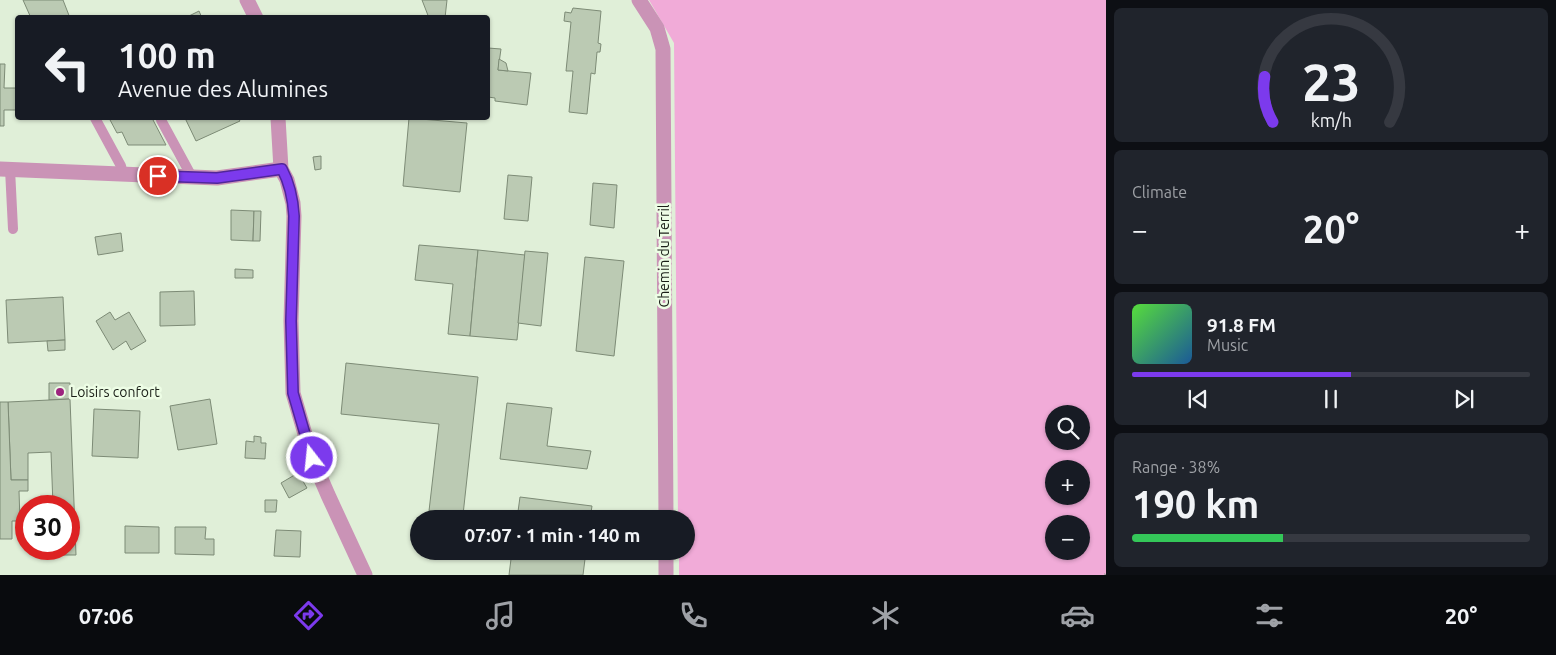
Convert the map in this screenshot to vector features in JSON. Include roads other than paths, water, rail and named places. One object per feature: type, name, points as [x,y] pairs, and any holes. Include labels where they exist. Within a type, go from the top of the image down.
[{"type":"street","points":[[248,0],[255,15]]},
{"type":"street","name":"Chemin du Terril","points":[[639,0],[657,28],[663,49],[666,510]]},
{"type":"street","points":[[278,120],[282,169],[293,203],[294,216],[291,321],[293,393],[312,458],[366,575]]},
{"type":"street","points":[[5,169],[217,178],[282,169]]},
{"type":"street","points":[[666,560],[666,575]]},
{"type":"lane","points":[[96,120],[121,166],[123,174]]},
{"type":"lane","points":[[161,120],[192,177]]},
{"type":"lane","points":[[5,169],[13,229]]},
{"type":"place","name":"Loisirs confort","points":[[60,392]]}]
